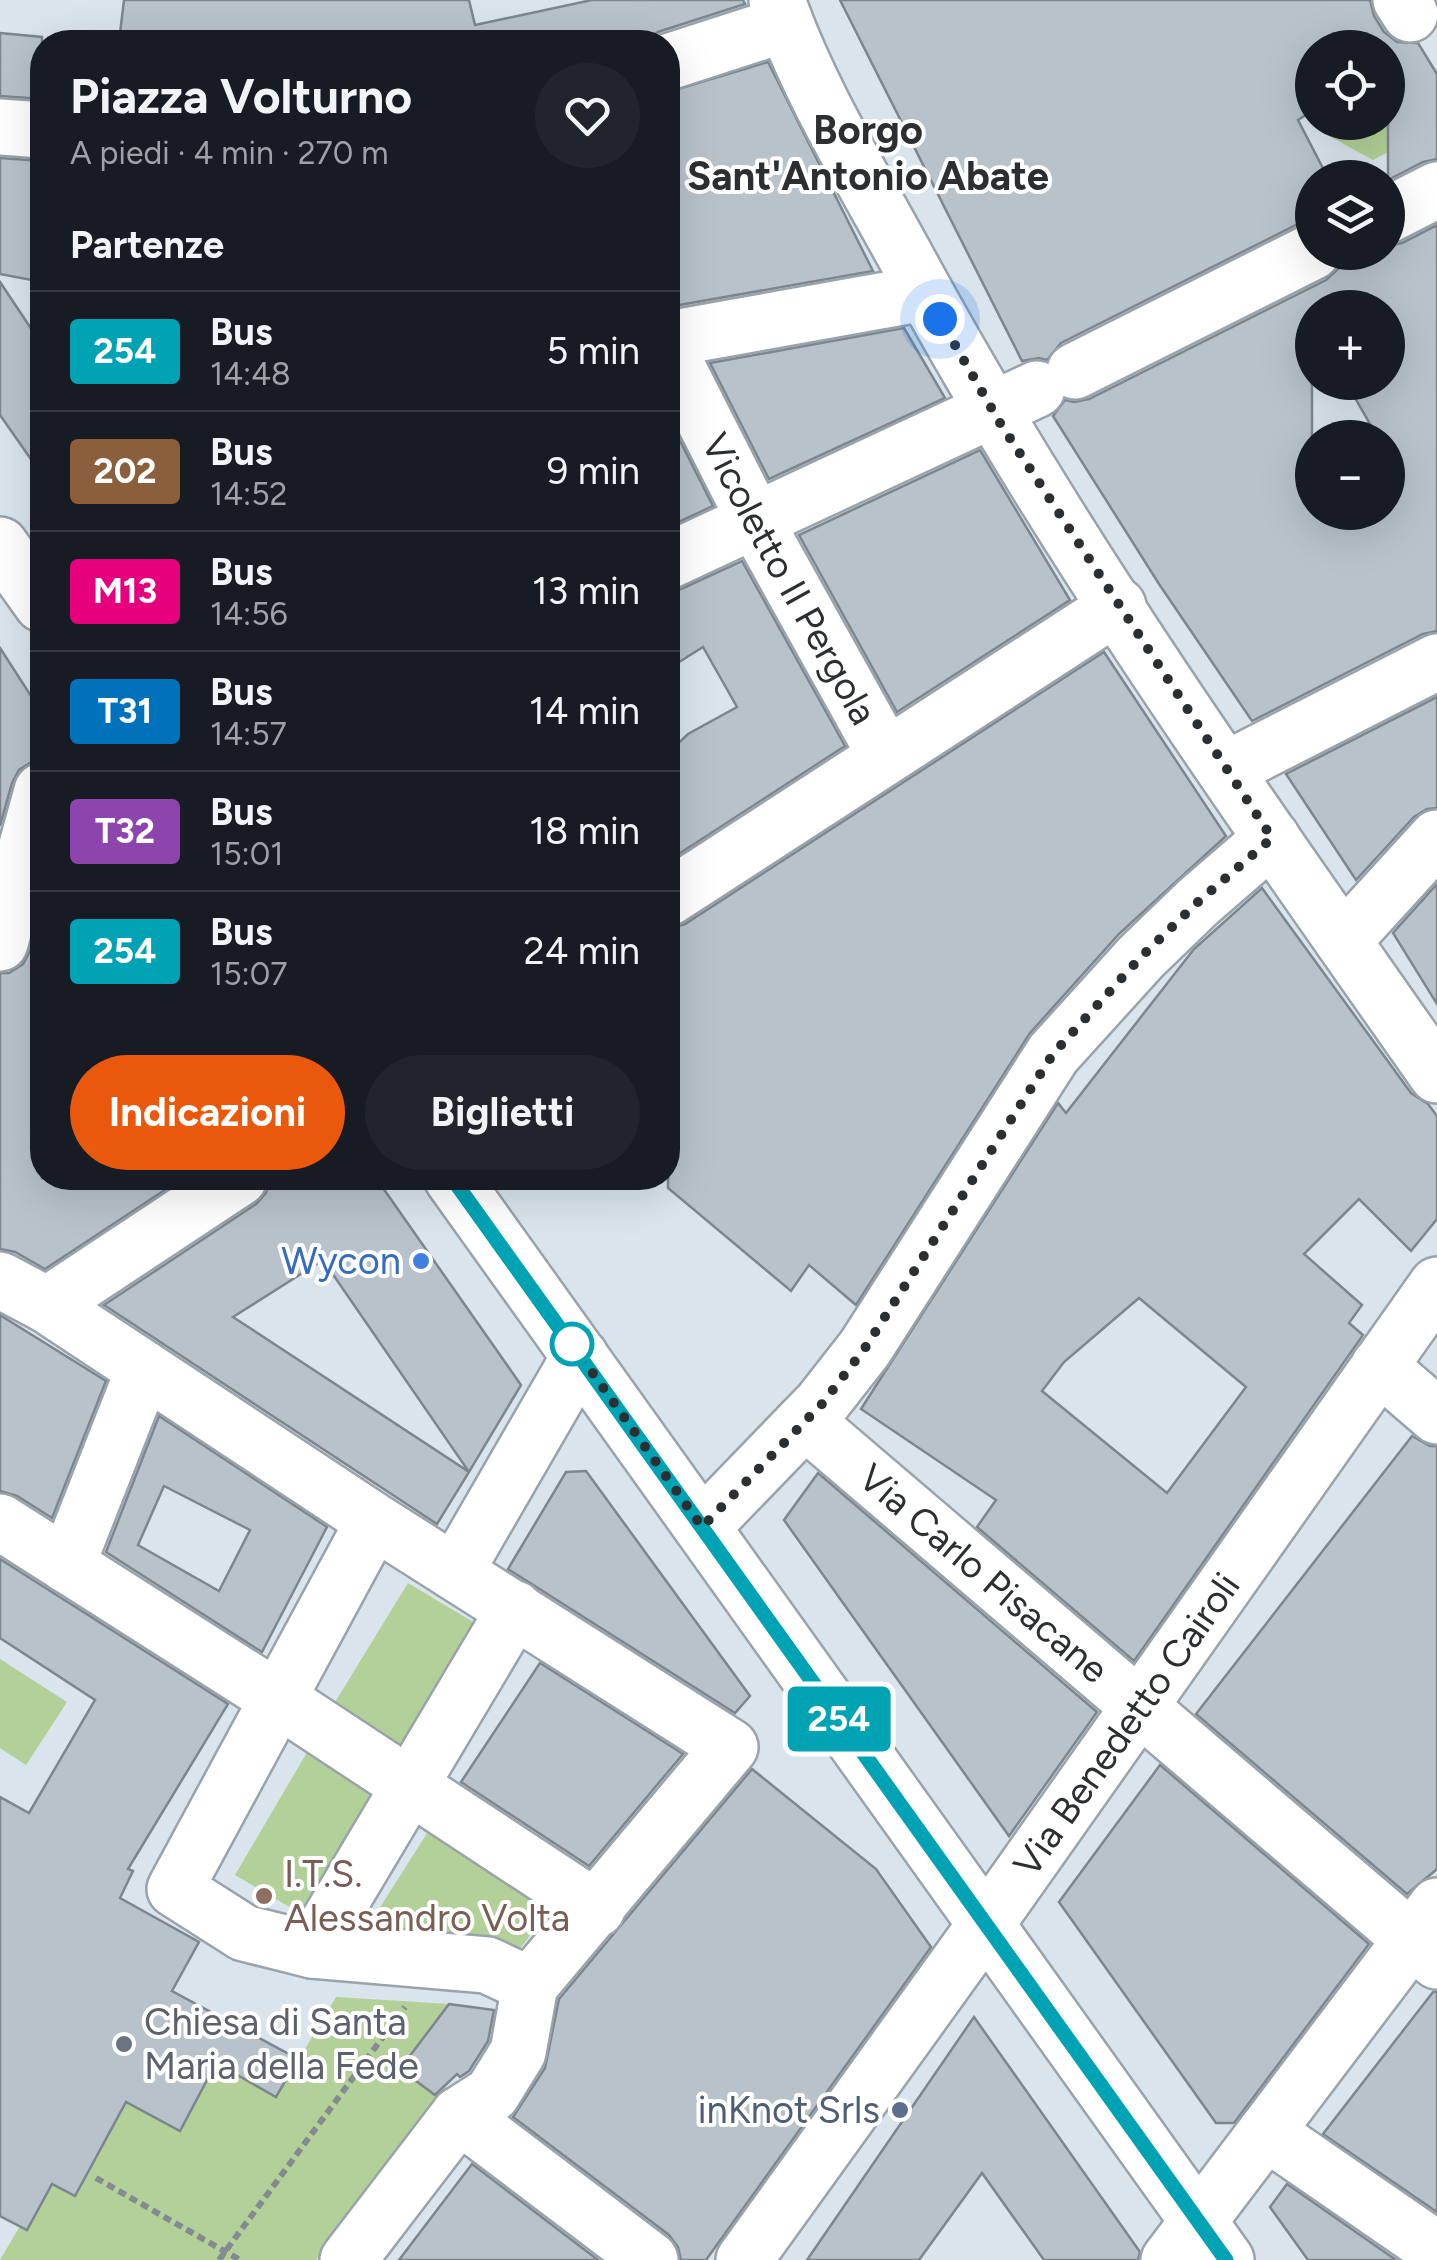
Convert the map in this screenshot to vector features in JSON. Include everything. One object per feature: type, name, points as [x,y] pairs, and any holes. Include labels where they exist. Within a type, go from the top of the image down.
[{"type":"street","points":[[680,57],[781,12],[851,158],[925,293],[1034,390],[1118,606],[1225,770],[1437,1075]]},
{"type":"street","points":[[0,127],[30,129]]},
{"type":"street","points":[[1405,206],[1437,190]]},
{"type":"street","points":[[680,556],[1034,390],[1295,260]]},
{"type":"street","points":[[680,337],[925,293]]},
{"type":"street","name":"Vicoletto II Pergola","points":[[680,372],[755,520],[886,756]]},
{"type":"street","points":[[0,545],[30,587]]},
{"type":"street","points":[[680,890],[1118,606]]},
{"type":"street","points":[[1225,770],[1437,662]]},
{"type":"street","points":[[0,943],[30,834]]},
{"type":"street","points":[[702,1527],[819,1406],[865,1348],[1053,1054],[1140,958],[1272,838]]},
{"type":"street","points":[[1343,942],[1437,838]]},
{"type":"street","points":[[216,1190],[23,1293],[730,1747],[530,1986],[518,2052],[492,2094],[459,2115],[348,2260]]},
{"type":"street","points":[[461,1190],[986,1924],[1198,2247],[1266,2132],[1429,1935]]},
{"type":"street","name":"Via Benedetto Cairoli","points":[[744,2260],[1437,1285]]},
{"type":"street","points":[[455,1572],[580,1356]]},
{"type":"street","points":[[1379,1366],[1437,1416]]},
{"type":"street","points":[[68,1565],[144,1369]]},
{"type":"street","name":"Via Carlo Pisacane","points":[[819,1406],[1138,1705],[1429,1935]]},
{"type":"street","points":[[374,1521],[176,1890],[244,1933],[312,1950],[486,1965],[530,1986]]},
{"type":"street","points":[[0,1522],[596,1909]]},
{"type":"street","points":[[312,1950],[514,1609]]},
{"type":"street","points":[[459,2115],[650,2260]]},
{"type":"street","points":[[1266,2132],[1437,2250]]},
{"type":"path","points":[[222,2256],[437,1961]]},
{"type":"path","points":[[96,2178],[222,2256],[240,2260]]},
{"type":"green space","points":[[1405,134],[1409,141],[1373,160],[1336,140],[1405,140]]},
{"type":"green space","points":[[408,1583],[478,1625],[399,1755],[329,1712]]},
{"type":"green space","points":[[0,1659],[67,1702],[26,1765],[0,1748]]},
{"type":"green space","points":[[309,1749],[380,1790],[305,1916],[235,1875]]},
{"type":"green space","points":[[431,1827],[554,1903],[513,1958],[365,1931]]},
{"type":"green space","points":[[336,1997],[449,2004],[401,2069],[439,2097],[316,2260],[0,2260],[20,2226],[28,2229],[53,2184],[76,2196],[126,2102],[180,2131],[216,2063],[277,2096]]},
{"type":"building","points":[[124,0],[469,0],[475,25],[592,0],[743,0],[745,4],[664,30],[120,30]]},
{"type":"building","points":[[840,0],[1370,0],[1383,30],[1295,30],[1295,140],[1308,140],[1319,160],[1295,160],[1295,226],[1061,343],[1047,360],[1022,361]]},
{"type":"building","points":[[0,33],[30,36],[30,98],[0,96]]},
{"type":"building","points":[[1405,42],[1418,43],[1437,74],[1437,159],[1405,171],[1405,160],[1388,160],[1388,140],[1405,140]]},
{"type":"building","points":[[768,62],[873,271],[680,305],[680,88]]},
{"type":"building","points":[[0,158],[30,160],[30,280],[0,274]]},
{"type":"building","points":[[1437,225],[1437,631],[1423,634],[1252,721],[1159,584],[1053,416],[1065,400],[1089,399],[1295,296],[1295,400],[1312,400],[1312,420],[1295,420],[1295,530],[1405,530],[1405,420],[1368,420],[1356,400],[1405,400],[1405,290],[1306,290],[1337,270],[1405,270],[1405,241]]},
{"type":"building","points":[[0,282],[30,327],[30,458],[0,415]]},
{"type":"building","points":[[904,328],[945,398],[769,479],[710,363]]},
{"type":"building","points":[[680,441],[713,506],[680,521]]},
{"type":"building","points":[[980,450],[1070,600],[897,712],[799,535]]},
{"type":"building","points":[[742,561],[845,746],[680,853],[680,742],[737,707],[703,647],[680,661],[681,589]]},
{"type":"building","points":[[0,648],[30,694],[30,763],[19,770],[12,783],[0,826]]},
{"type":"building","points":[[1104,652],[1226,836],[1119,934],[1030,1033],[856,1305],[809,1265],[791,1291],[670,1190],[680,1190],[680,925]]},
{"type":"building","points":[[1437,697],[1437,808],[1414,817],[1356,880],[1286,774]]},
{"type":"building","points":[[1437,884],[1437,1004],[1393,933]]},
{"type":"building","points":[[1262,888],[1411,1093],[1428,1104],[1437,1116],[1437,1219],[1411,1251],[1359,1199],[1304,1254],[1362,1305],[1349,1323],[1363,1335],[1134,1661],[977,1527],[996,1500],[861,1409],[1058,1103],[1066,1113],[1194,949]],"holes":[[[1139,1298],[1246,1387],[1167,1493],[1042,1391],[1064,1362]]]},
{"type":"building","points":[[30,951],[30,1190],[165,1190],[45,1269],[15,1252],[0,1249],[0,973],[9,973],[23,964]]},
{"type":"building","points":[[384,1190],[521,1385],[469,1472],[437,1524],[104,1305],[256,1204],[266,1193]],"holes":[[[323,1260],[469,1472],[233,1317]]]},
{"type":"building","points":[[0,1315],[106,1381],[52,1518],[17,1496],[0,1491]]},
{"type":"building","points":[[159,1416],[327,1527],[262,1652],[106,1552]],"holes":[[[164,1486],[250,1530],[219,1591],[138,1545]]]},
{"type":"building","points":[[1412,1436],[1437,1446],[1437,1869],[1407,1894],[1196,1714]]},
{"type":"building","points":[[586,1471],[750,1696],[735,1713],[508,1569],[566,1472]]},
{"type":"building","points":[[818,1473],[1097,1712],[1009,1836],[784,1520]]},
{"type":"building","points":[[0,1559],[228,1704],[128,1869],[133,1871],[120,1898],[199,1942],[172,1991],[298,2059],[276,2097],[216,2063],[180,2131],[126,2102],[75,2196],[52,2184],[27,2230],[0,2216],[0,1797],[29,1813],[95,1700],[0,1638]]},
{"type":"building","points":[[540,1663],[683,1754],[589,1866],[461,1782]]},
{"type":"building","points":[[1160,1765],[1369,1944],[1234,2123],[1216,2123],[1059,1902]]},
{"type":"building","points":[[752,1769],[876,1869],[931,1947],[706,2260],[681,2260],[669,2235],[513,2117],[545,2068],[559,1999]]},
{"type":"building","points":[[1437,1991],[1437,2212],[1323,2134]]},
{"type":"building","points":[[449,2004],[494,2010],[488,2041],[469,2071],[460,2077],[457,2074],[435,2095],[400,2069]]},
{"type":"building","points":[[974,2017],[1140,2252],[1138,2260],[1044,2260],[982,2173],[919,2260],[807,2260]]},
{"type":"building","points":[[472,2164],[598,2260],[399,2260]]},
{"type":"building","points":[[1287,2184],[1396,2260],[1308,2260],[1270,2207]]},
{"type":"bus line","name":"254","points":[[461,1190],[1226,2260]]},
{"type":"place","name":"Wycon","points":[[421,1261]]},
{"type":"place","name":"I.T.S. Alessandro Volta","points":[[264,1896]]},
{"type":"place","name":"Chiesa di Santa Maria della Fede","points":[[124,2044]]},
{"type":"place","name":"inKnot Srls","points":[[900,2110]]},
{"type":"district","name":"Borgo Sant'Antonio Abate","points":[[868,153]]},
{"type":"route","points":[[572,1344],[702,1527],[822,1404],[865,1348],[1053,1054],[1140,958],[1272,838],[1000,423],[940,319]]}]
